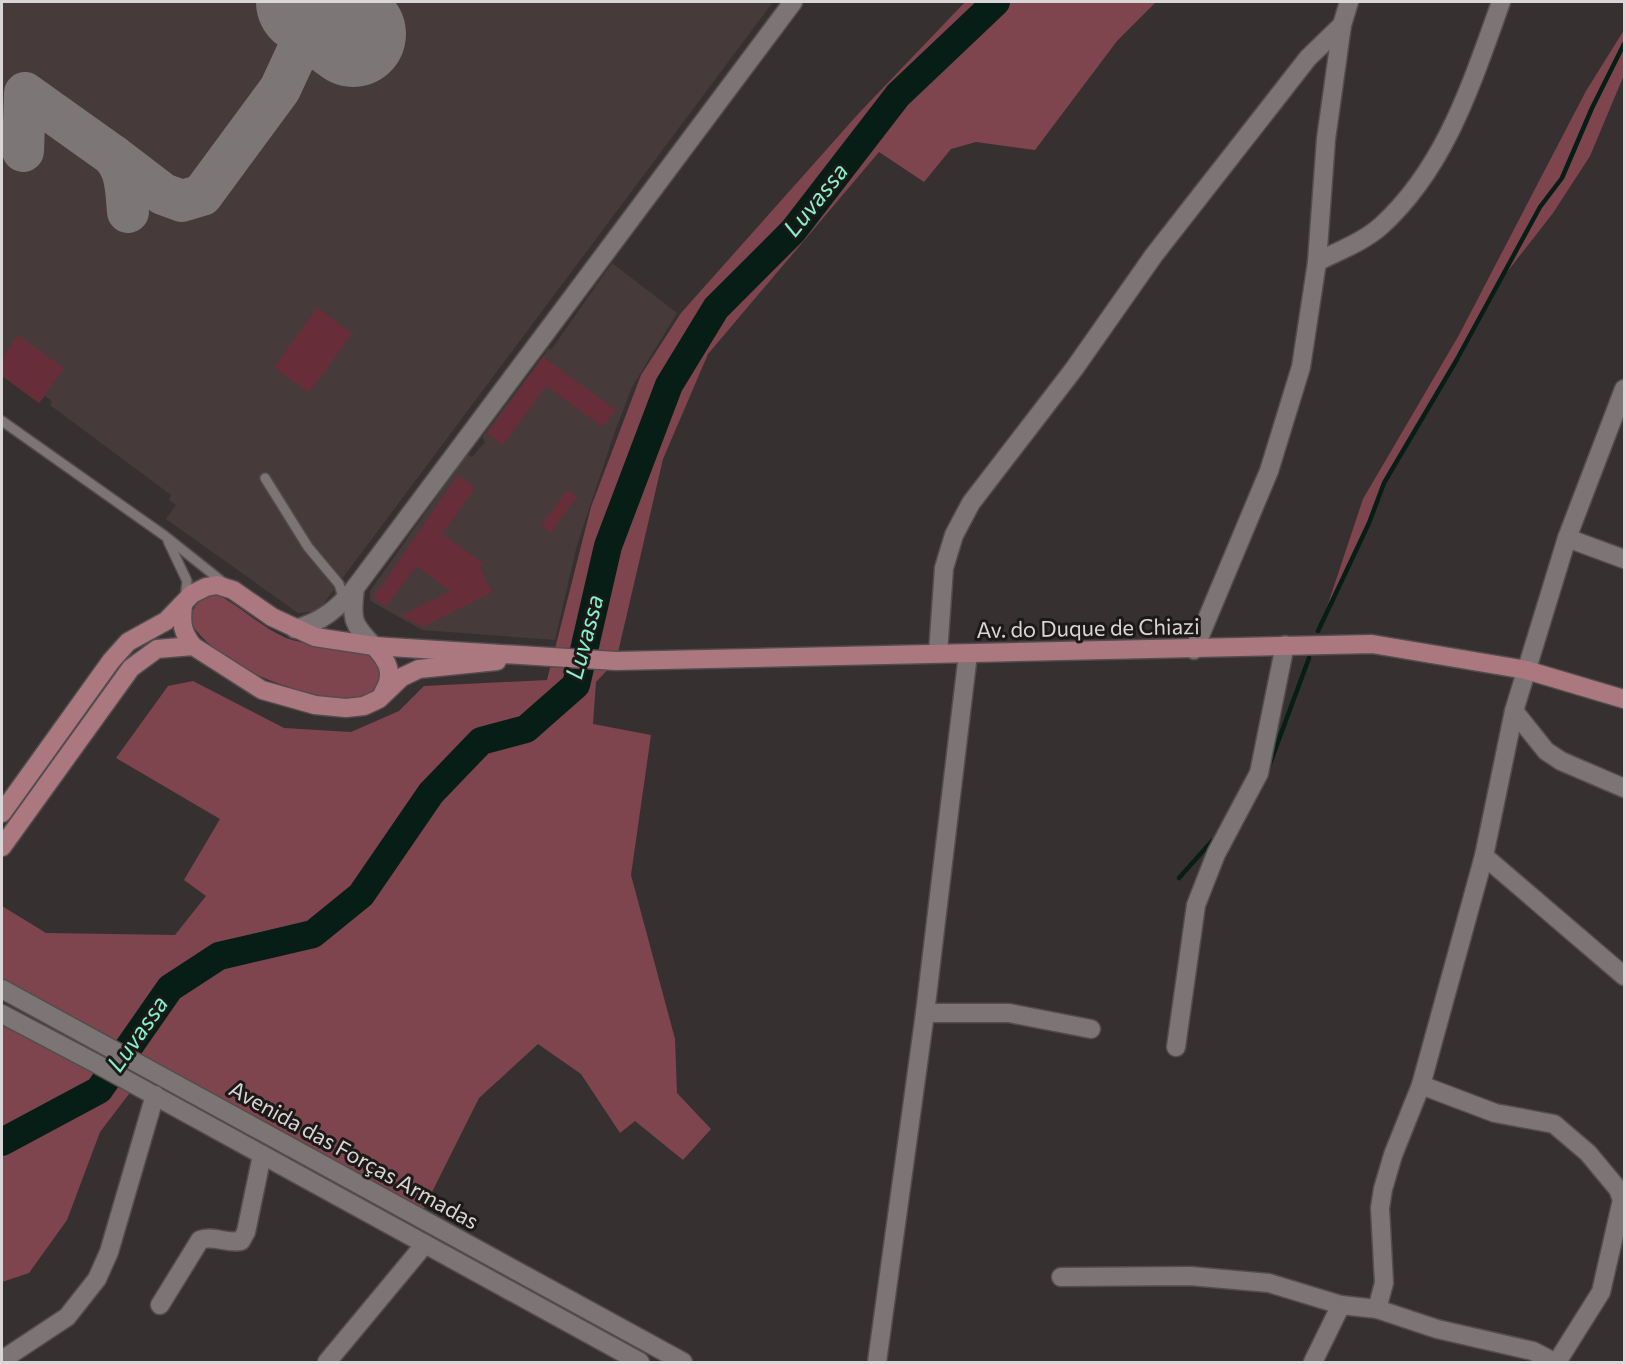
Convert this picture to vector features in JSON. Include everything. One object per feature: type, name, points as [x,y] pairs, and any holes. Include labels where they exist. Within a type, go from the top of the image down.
[{"type":"main road","points":[[2,813],[111,661],[128,642],[166,621],[192,594],[206,587],[217,585],[233,590]]},
{"type":"main road","name":"Av. do Duque de Chiazi","points":[[233,590],[272,617],[315,637],[374,646],[458,649],[546,658],[616,661],[938,653],[1194,650],[1285,645],[1372,645],[1526,670],[1624,699]]},
{"type":"main road","points":[[183,604],[181,621],[183,634],[194,646]]},
{"type":"main road","name":"Av. do Duque de Chiazi","points":[[194,646],[234,674],[287,699],[346,708],[364,706],[379,699],[402,677],[418,669],[546,658]]},
{"type":"main road","points":[[2,847],[131,668],[157,649],[194,646]]},
{"type":"main road","points":[[374,646],[385,658],[390,670],[388,685],[379,699]]},
{"type":"street","points":[[295,629],[312,625],[329,615],[349,594],[793,2]]},
{"type":"street","points":[[1194,650],[1269,471],[1301,367],[1317,262],[1326,139],[1342,24],[1349,2]]},
{"type":"street","points":[[1317,262],[1359,242],[1380,227],[1427,172],[1464,104],[1501,2]]},
{"type":"street","points":[[938,653],[944,568],[954,535],[971,503],[1074,369],[1154,255],[1308,58],[1342,24]]},
{"type":"street","points":[[1377,1309],[1384,1283],[1380,1208],[1383,1189],[1393,1155],[1421,1085],[1484,856],[1514,711],[1526,670],[1567,538],[1619,422],[1624,389]]},
{"type":"street","points":[[1567,538],[1624,559]]},
{"type":"street","points":[[349,594],[351,616],[361,634],[374,646]]},
{"type":"street","points":[[1176,1047],[1196,905],[1215,854],[1259,773],[1285,645]]},
{"type":"street","points":[[877,1362],[925,1013],[968,654]]},
{"type":"street","points":[[1514,711],[1545,751],[1561,761],[1624,788]]},
{"type":"street","points":[[1484,856],[1624,976]]},
{"type":"street","name":"Avenida das Forças Armadas","points":[[2,989],[683,1362]]},
{"type":"street","points":[[925,1013],[1008,1013],[1091,1029]]},
{"type":"street","name":"Avenida das Forças Armadas","points":[[2,1014],[155,1095],[640,1362]]},
{"type":"street","points":[[1061,1277],[1190,1276],[1269,1283],[1341,1305],[1377,1309],[1437,1329],[1533,1351],[1556,1362],[1601,1292],[1622,1200],[1618,1190],[1588,1153],[1554,1124],[1495,1113],[1421,1085]]},
{"type":"street","points":[[2,1360],[67,1317],[97,1279],[109,1252],[155,1095]]},
{"type":"street","points":[[160,1305],[200,1240],[208,1237],[233,1243],[241,1241],[246,1232],[262,1155]]},
{"type":"street","points":[[327,1362],[425,1244]]},
{"type":"street","points":[[1313,1362],[1341,1305]]},
{"type":"lane","points":[[2,421],[165,536],[233,590]]},
{"type":"lane","points":[[265,478],[308,547],[349,594]]},
{"type":"lane","points":[[165,536],[187,581],[183,604]]},
{"type":"shaded area","points":[[2,2],[773,2],[318,611],[298,613],[166,519],[176,505],[169,500],[171,495],[50,405],[52,401],[45,396],[39,403],[2,376]]},
{"type":"shaded area","points":[[965,2],[1156,2],[1117,41],[1035,150],[976,142],[951,149],[924,182],[879,152],[708,354],[663,459],[616,661],[596,682],[593,724],[651,735],[631,875],[675,1039],[677,1093],[711,1129],[683,1160],[635,1121],[620,1133],[581,1074],[538,1044],[479,1098],[419,1218],[148,1069],[100,1132],[67,1220],[29,1273],[2,1282],[2,1026],[97,1064],[107,1047],[2,989],[2,906],[46,933],[175,935],[206,896],[184,880],[220,819],[116,758],[168,686],[193,681],[284,728],[351,732],[399,711],[424,686],[547,680],[591,507],[641,375],[681,313],[859,113]]},
{"type":"shaded area","points":[[1624,30],[1624,75],[1590,156],[1553,213],[1493,290],[1456,361],[1384,483],[1369,523],[1323,619],[1363,499],[1459,335],[1586,91]]},
{"type":"shaded area","points":[[612,263],[677,313],[632,387],[614,434],[577,545],[555,640],[422,630],[374,603],[370,600],[370,591],[467,454],[472,457],[485,442],[482,437],[549,348],[551,350]]},
{"type":"shaded area","points":[[216,594],[286,638],[308,644],[355,649],[376,657],[383,679],[378,690],[365,697],[330,698],[271,681],[243,668],[214,648],[190,622],[198,603]]},
{"type":"building","points":[[317,308],[352,333],[309,393],[274,367]]},
{"type":"building","points":[[18,335],[64,368],[39,403],[2,376],[2,358]]},
{"type":"building","points":[[543,357],[616,410],[603,427],[546,386],[503,445],[487,433]]},
{"type":"building","points":[[458,475],[475,488],[442,534],[483,563],[480,568],[492,592],[423,627],[401,616],[450,591],[416,566],[386,607],[373,598]]},
{"type":"building","points":[[567,490],[577,497],[551,533],[541,526]]},
{"type":"waterway","name":"Luvassa","points":[[2,1142],[99,1090],[170,988],[219,956],[313,934],[361,895],[431,793],[481,741],[526,729],[576,685],[608,546],[669,385],[716,308],[793,231],[898,95],[996,2]]},
{"type":"waterway","points":[[1318,631],[1369,523],[1384,483],[1456,361],[1540,207],[1562,178],[1592,108],[1624,44]]},
{"type":"waterway","points":[[1268,769],[1309,658]]},
{"type":"waterway","points":[[1179,878],[1212,841]]},
{"type":"taxiway","points":[[112,155],[163,194],[182,201],[202,195],[280,89],[299,48],[312,4]]},
{"type":"taxiway","points":[[23,151],[25,93],[112,155],[123,175],[128,212]]},
{"type":"runway","points":[[309,2],[353,34]]}]
